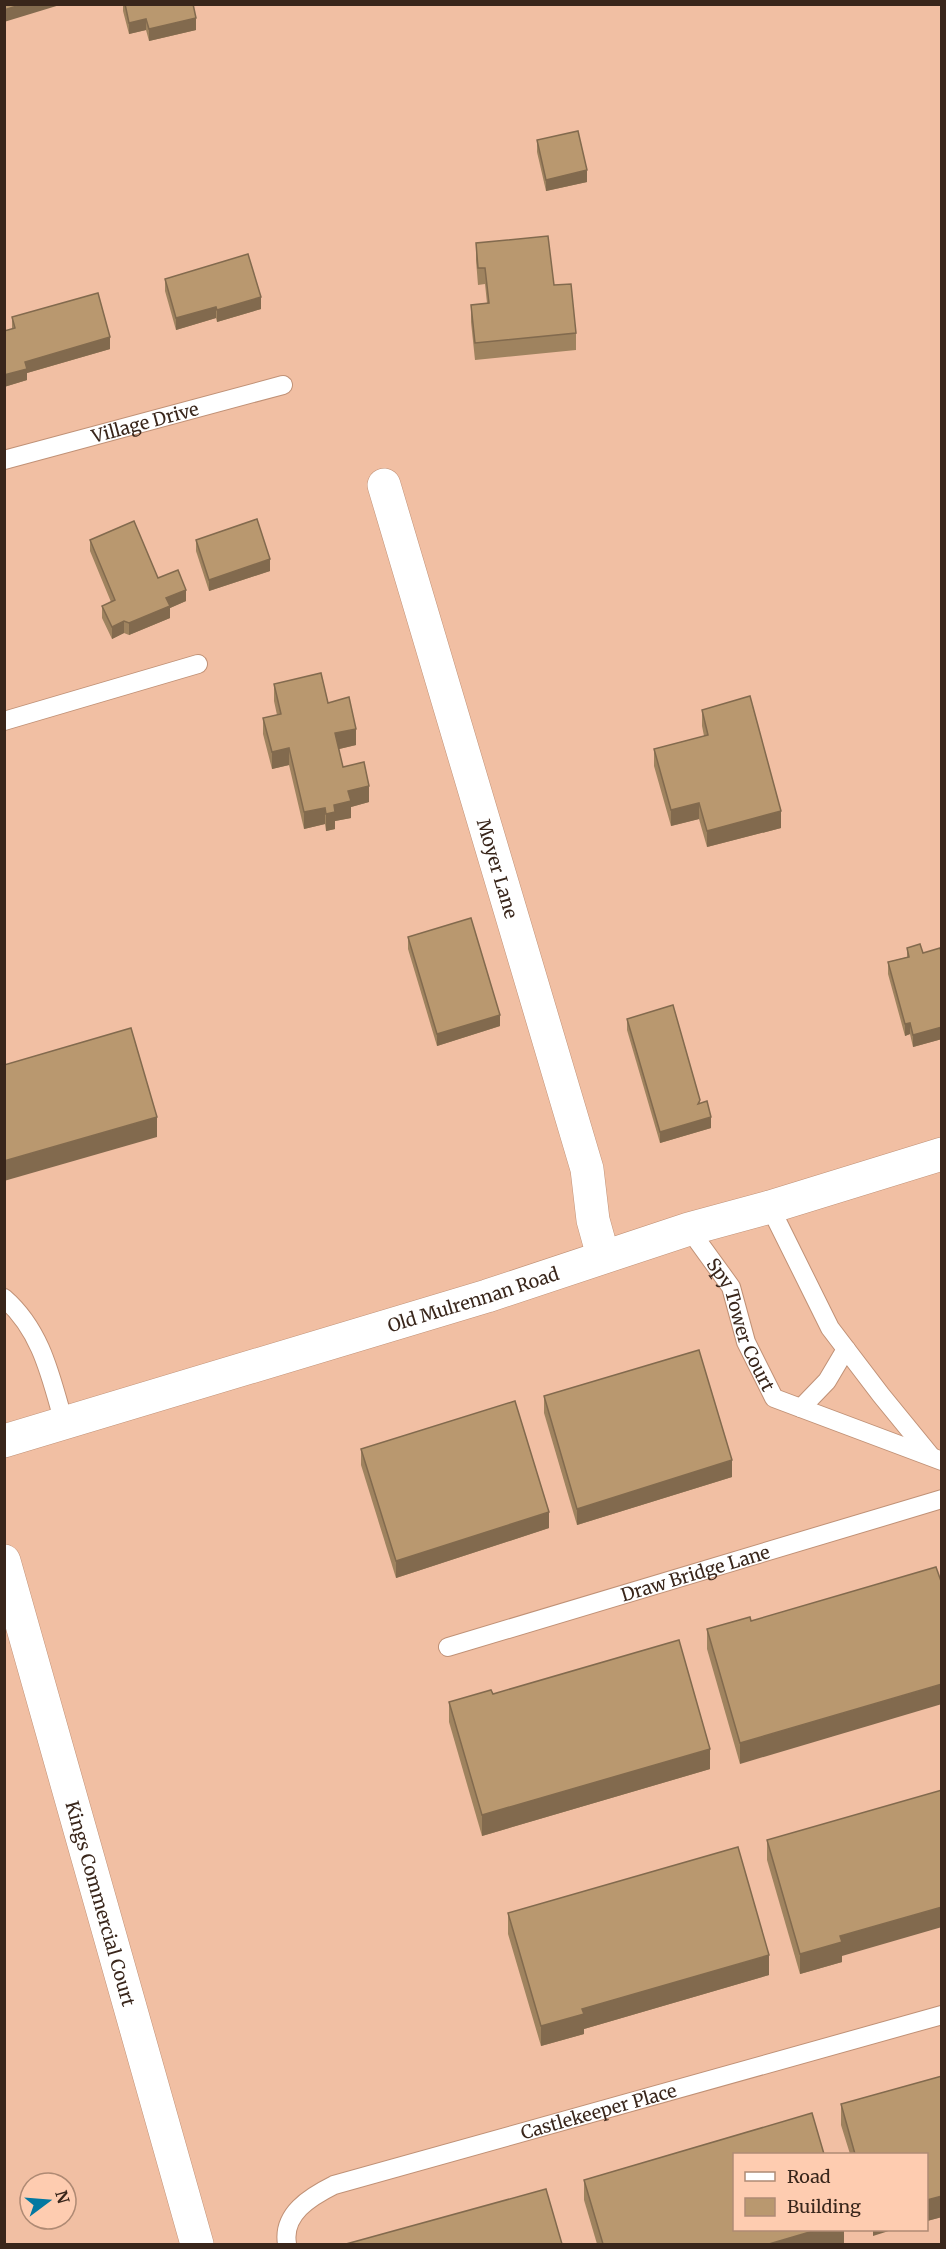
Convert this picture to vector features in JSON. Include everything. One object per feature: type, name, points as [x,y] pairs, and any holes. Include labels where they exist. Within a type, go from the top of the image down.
[{"type":"street","name":"Moyer Lane","points":[[384,485],[587,1169],[593,1220],[603,1256]]},
{"type":"street","name":"Old Mulrennan Road","points":[[4,1441],[487,1296],[689,1228],[770,1207],[942,1154]]},
{"type":"street","name":"Kings Commercial Court","points":[[4,1562],[197,2244]]},
{"type":"lane","name":"Village Drive","points":[[4,460],[283,385]]},
{"type":"lane","points":[[4,721],[198,664]]},
{"type":"lane","name":"Spy Tower Court","points":[[770,1207],[830,1328],[936,1458]]},
{"type":"lane","name":"Spy Tower Court","points":[[689,1228],[731,1287],[746,1342],[774,1398],[936,1458]]},
{"type":"lane","points":[[4,1298],[18,1310],[45,1356],[64,1424]]},
{"type":"lane","points":[[801,1408],[827,1381],[846,1349]]},
{"type":"lane","name":"Draw Bridge Lane","points":[[448,1647],[942,1499]]},
{"type":"lane","name":"Castlekeeper Place","points":[[287,2244],[285,2233],[296,2211],[316,2194],[334,2185],[942,2014]]},
{"type":"building","points":[[4,4],[23,4],[4,10]]},
{"type":"building","points":[[125,4],[193,4],[196,18],[149,29],[146,19],[129,23]]},
{"type":"building","points":[[578,131],[587,170],[546,180],[537,140]]},
{"type":"building","points":[[548,236],[554,285],[571,284],[576,333],[475,343],[471,305],[489,303],[485,268],[478,268],[476,243]]},
{"type":"building","points":[[248,254],[261,297],[217,310],[216,307],[176,318],[165,279]]},
{"type":"building","points":[[98,293],[110,337],[25,362],[27,369],[4,375],[4,331],[15,328],[12,317]]},
{"type":"building","points":[[257,519],[270,559],[209,580],[196,540]]},
{"type":"building","points":[[134,521],[158,578],[178,570],[186,590],[166,598],[170,606],[129,623],[124,621],[112,627],[102,606],[115,600],[90,540]]},
{"type":"building","points":[[321,673],[328,703],[349,697],[356,729],[335,733],[343,767],[364,762],[369,786],[348,791],[351,801],[334,805],[335,812],[326,814],[325,808],[304,812],[289,748],[272,752],[263,718],[281,714],[274,684]]},
{"type":"building","points":[[750,696],[781,811],[707,831],[699,803],[671,810],[654,749],[708,735],[702,710]]},
{"type":"building","points":[[471,918],[500,1015],[437,1034],[408,937]]},
{"type":"building","points":[[920,944],[923,953],[940,948],[942,955],[942,1027],[913,1035],[910,1023],[905,1024],[888,962],[909,957],[907,948]]},
{"type":"building","points":[[673,1005],[700,1100],[698,1104],[707,1101],[711,1117],[660,1132],[627,1019]]},
{"type":"building","points":[[131,1028],[157,1117],[4,1161],[4,1065]]},
{"type":"building","points":[[699,1350],[732,1460],[577,1509],[544,1396]]},
{"type":"building","points":[[515,1401],[549,1512],[396,1561],[361,1449]]},
{"type":"building","points":[[936,1567],[942,1584],[942,1684],[740,1743],[707,1629],[750,1617],[751,1621]]},
{"type":"building","points":[[679,1640],[710,1749],[482,1815],[449,1702],[491,1690],[493,1694]]},
{"type":"building","points":[[942,1790],[942,1907],[840,1936],[842,1942],[800,1954],[767,1840]]},
{"type":"building","points":[[738,1847],[769,1955],[582,2009],[584,2014],[541,2026],[508,1913]]},
{"type":"building","points":[[942,2076],[942,2196],[928,2200],[928,2153],[855,2153],[841,2104]]},
{"type":"building","points":[[812,2113],[824,2153],[733,2153],[733,2231],[813,2231],[769,2244],[603,2244],[584,2180]]},
{"type":"building","points":[[546,2189],[562,2244],[346,2244]]}]
